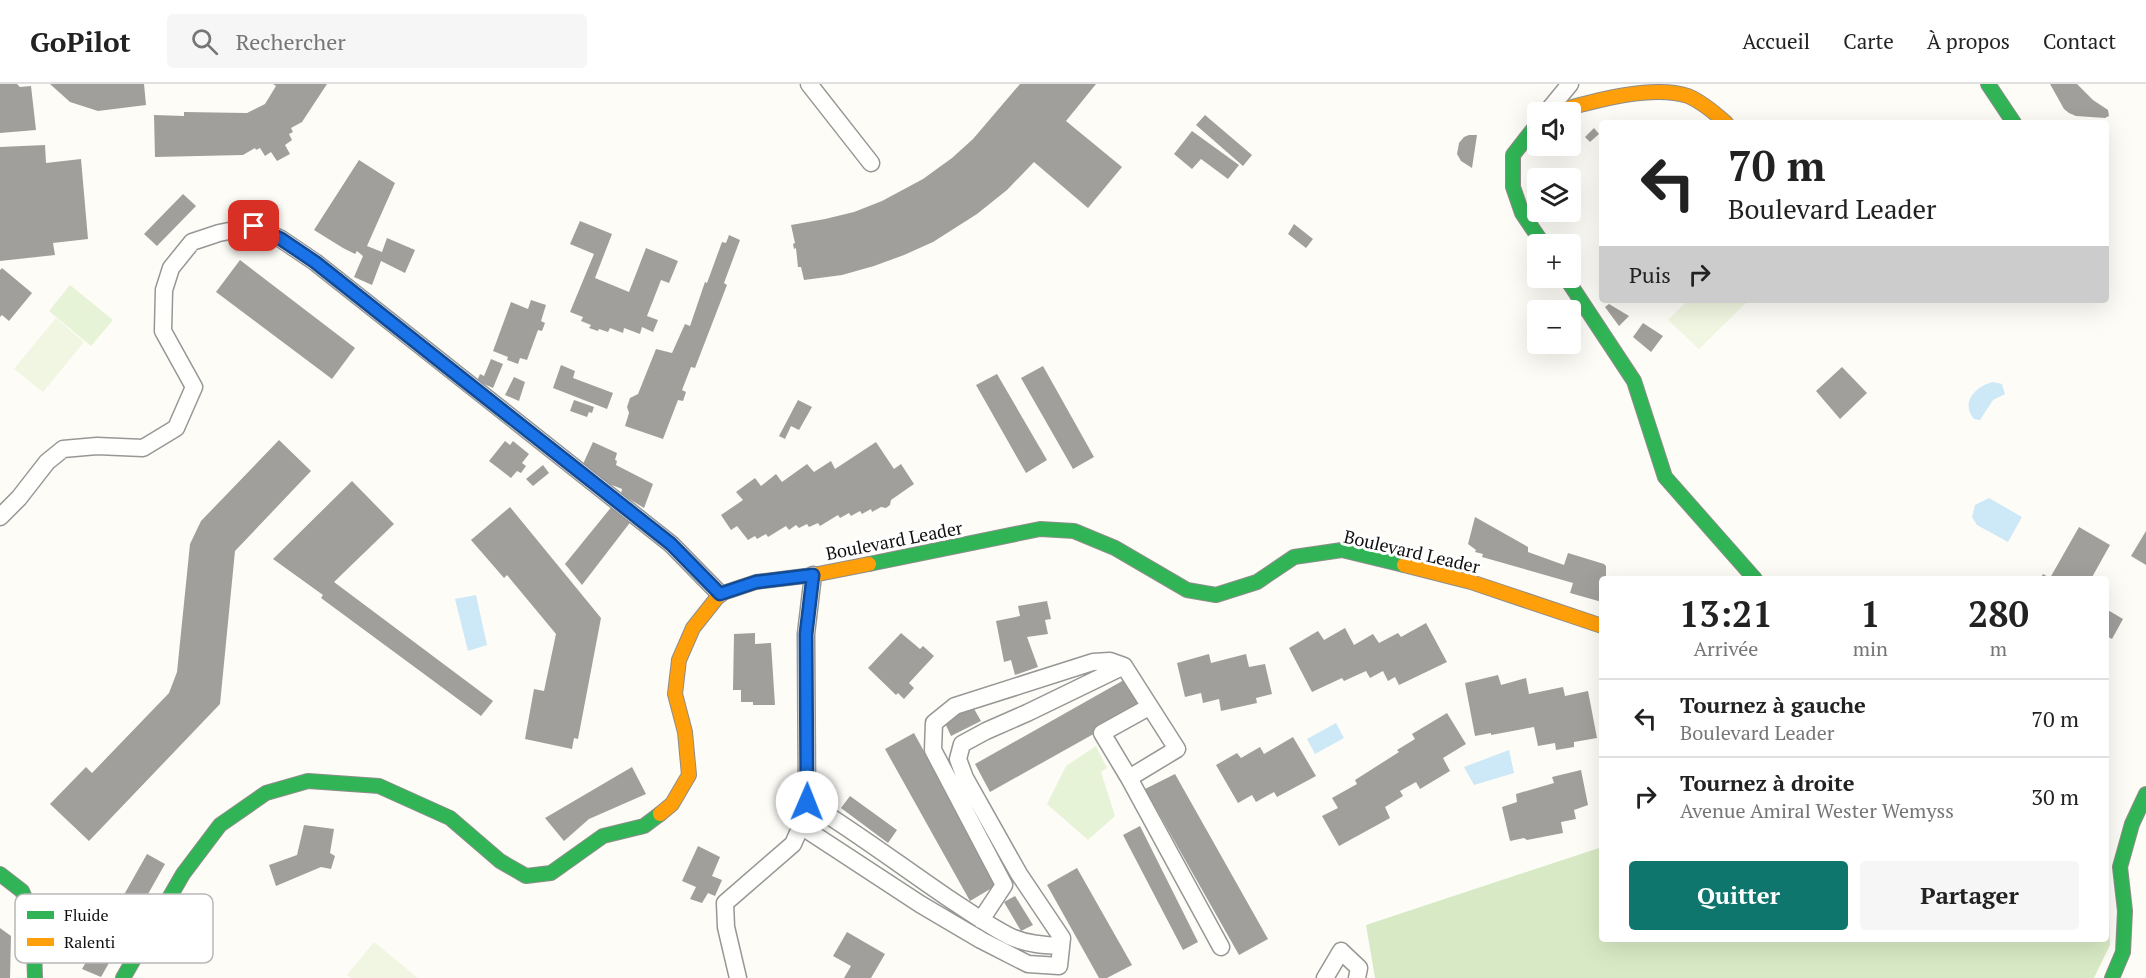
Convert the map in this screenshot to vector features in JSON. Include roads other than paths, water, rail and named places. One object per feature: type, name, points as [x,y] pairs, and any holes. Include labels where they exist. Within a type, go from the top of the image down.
[{"type":"street","points":[[809,84],[871,163]]},
{"type":"street","points":[[1555,102],[1570,84]]},
{"type":"street","points":[[1988,84],[2012,120]]},
{"type":"street","points":[[1581,105],[1652,90],[1685,95],[1714,112],[1723,120]]},
{"type":"street","points":[[1527,138],[1514,155],[1513,187],[1522,213],[1536,234]]},
{"type":"street","points":[[0,517],[19,498],[47,462],[63,449],[97,446],[143,448],[176,428],[194,387],[163,331],[164,290],[171,268],[192,242],[254,226],[281,239],[315,262],[671,544],[720,594],[693,628],[679,660],[675,694],[685,732],[689,775],[672,804],[644,826],[603,836],[551,873],[526,876],[500,861],[450,818],[379,786],[308,782],[266,793],[220,825],[183,874],[171,894]]},
{"type":"street","points":[[1573,288],[1634,381],[1665,477],[1752,576]]},
{"type":"street","name":"Boulevard Leader","points":[[720,594],[756,582],[813,575],[1040,529],[1074,531],[1115,548],[1187,590],[1216,595],[1257,582],[1294,557],[1342,550],[1472,582],[1599,625]]},
{"type":"street","points":[[738,978],[726,927],[725,903],[792,844],[801,826],[807,802],[806,634],[813,575]]},
{"type":"street","points":[[981,920],[1004,885],[933,750],[934,723],[956,706],[1093,662],[1110,661],[1124,666],[1177,749],[1129,778]]},
{"type":"street","points":[[801,826],[981,940],[1028,964],[1059,966],[1062,938],[1019,874],[965,778],[958,759],[962,744],[1124,666]]},
{"type":"street","points":[[1149,707],[1102,733],[1221,947]]},
{"type":"street","points":[[2112,978],[2123,952],[2125,911],[2120,867],[2132,824],[2146,794]]},
{"type":"street","points":[[807,802],[850,828],[981,920],[1022,941],[1060,946]]},
{"type":"street","points":[[0,874],[23,894]]},
{"type":"street","points":[[944,918],[954,902]]},
{"type":"street","points":[[1325,978],[1341,951],[1359,968],[1357,978]]},
{"type":"street","points":[[35,963],[35,978]]},
{"type":"street","points":[[123,978],[132,963]]},
{"type":"water","points":[[1993,382],[2002,384],[2005,394],[1993,400],[1980,420],[1974,419],[1970,413],[1969,401],[1981,387]]},
{"type":"water","points":[[1989,498],[2022,517],[2008,542],[1977,525],[1972,517],[1975,505]]},
{"type":"water","points":[[476,595],[487,645],[468,651],[455,599]]},
{"type":"water","points":[[1336,723],[1344,738],[1315,754],[1307,739]]},
{"type":"water","points":[[1509,750],[1514,773],[1474,785],[1464,767]]}]
